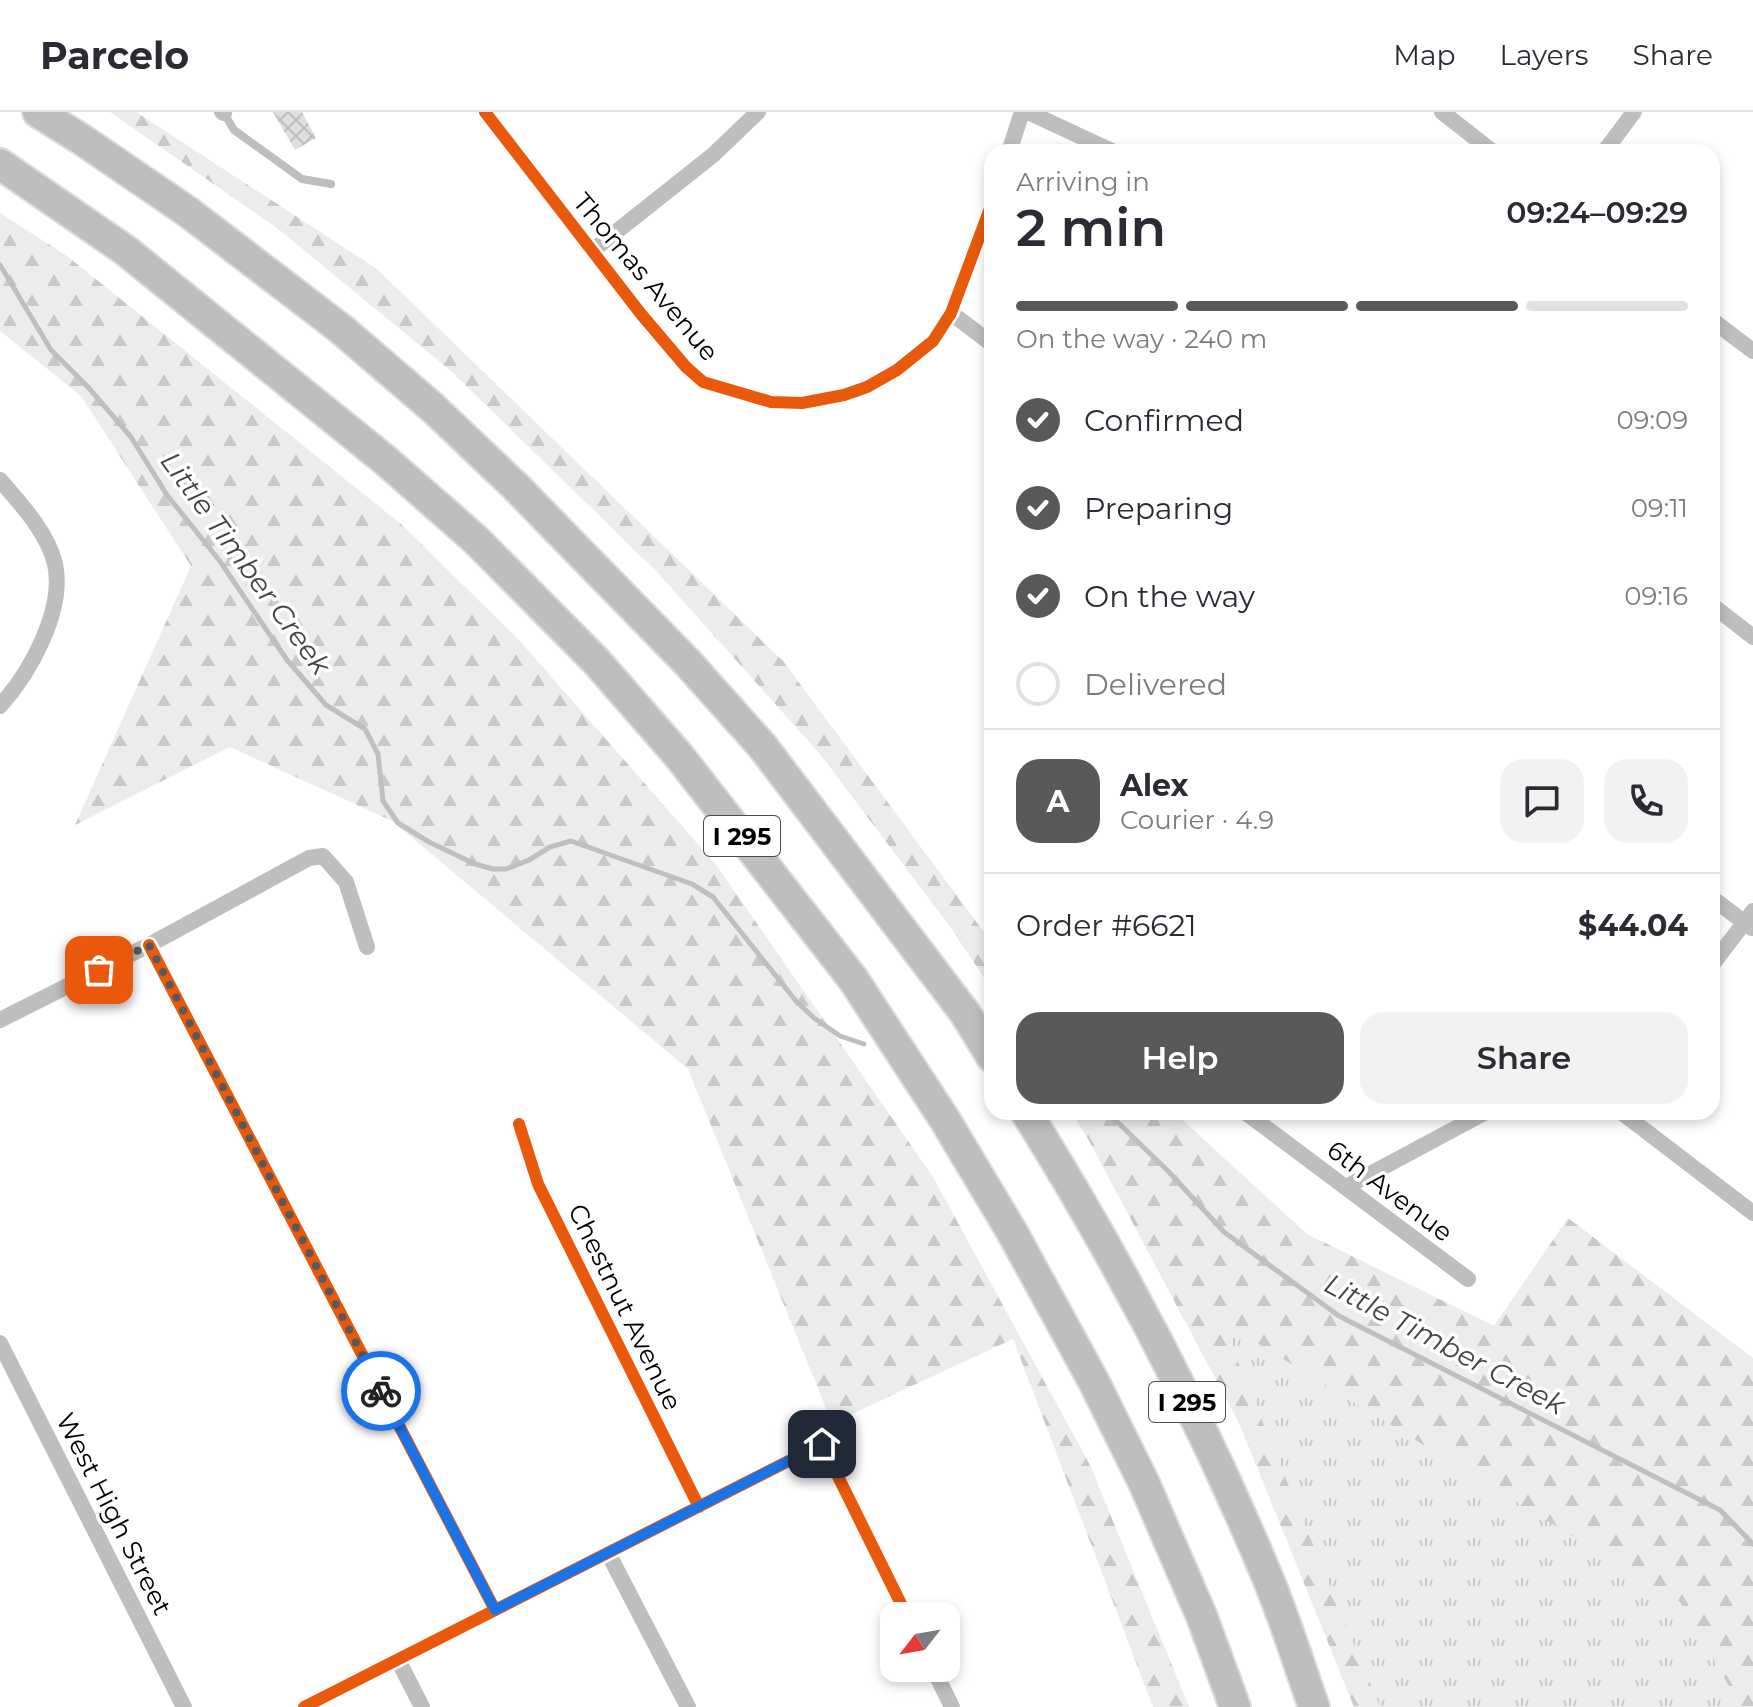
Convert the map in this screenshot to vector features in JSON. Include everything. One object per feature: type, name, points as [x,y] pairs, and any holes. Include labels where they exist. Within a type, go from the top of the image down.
[{"type":"highway","name":"I 295","points":[[38,112],[188,212],[341,329],[433,408],[527,497],[659,632],[763,747],[958,1003],[984,1044]]},
{"type":"highway","name":"I 295","points":[[0,164],[125,250],[385,460],[476,540],[585,650],[679,756],[853,979],[945,1120],[1012,1232],[1094,1382],[1144,1483],[1202,1617],[1235,1707]]},
{"type":"highway","name":"I 295","points":[[1031,1120],[1127,1287],[1220,1469],[1270,1583],[1314,1707]]},
{"type":"street","name":"Thomas Avenue","points":[[485,112],[641,314],[686,367],[703,382],[771,402],[802,403],[867,387],[897,370],[933,341],[951,313],[984,224]]},
{"type":"street","points":[[592,251],[713,155],[758,112]]},
{"type":"street","points":[[1012,144],[1025,112],[1096,144]]},
{"type":"street","points":[[1442,112],[1483,144]]},
{"type":"street","points":[[1610,144],[1634,112]]},
{"type":"street","points":[[951,313],[984,338]]},
{"type":"street","points":[[1720,326],[1753,351]]},
{"type":"street","points":[[0,480],[21,504],[44,540],[55,561],[57,580],[51,614],[35,659],[16,689],[0,706]]},
{"type":"street","points":[[1720,611],[1753,637]]},
{"type":"street","points":[[0,1020],[149,945],[309,858],[323,856],[346,882],[367,947]]},
{"type":"street","points":[[1720,903],[1750,921],[1720,956]]},
{"type":"street","points":[[149,945],[495,1610]]},
{"type":"street","name":"6th Avenue","points":[[1256,1120],[1468,1279]]},
{"type":"street","points":[[1346,1187],[1471,1120]]},
{"type":"street","points":[[1631,1120],[1753,1213]]},
{"type":"street","name":"Chestnut Avenue","points":[[519,1124],[538,1184],[699,1507]]},
{"type":"street","name":"West High Street","points":[[0,1343],[184,1707]]},
{"type":"street","points":[[304,1707],[822,1444],[900,1602]]},
{"type":"street","points":[[608,1553],[688,1707]]},
{"type":"street","points":[[398,1660],[422,1707]]},
{"type":"street","points":[[940,1682],[952,1707]]},
{"type":"lane","points":[[223,113],[234,130],[302,179],[331,184]]},
{"type":"green space","points":[[110,112],[136,112],[377,269],[783,661],[984,932],[984,978],[954,932],[820,754],[658,573],[452,372],[277,228]]},
{"type":"green space","points":[[0,213],[67,256],[401,524],[520,641],[717,866],[933,1177],[1090,1465],[1189,1707],[1153,1707],[1013,1339],[832,1423],[688,1069],[392,821],[230,747],[75,825],[191,566],[81,396],[0,331]]},
{"type":"green space","points":[[1076,1120],[1183,1120],[1307,1234],[1494,1326],[1568,1218],[1753,1358],[1753,1707],[1354,1707],[1240,1425]]},
{"type":"green space","points":[[1221,1321],[1680,1602],[1741,1707],[1380,1707]]},
{"type":"building","points":[[273,112],[302,112],[316,138],[295,150]]},
{"type":"waterway","name":"Little Timber Creek","points":[[0,265],[51,350],[131,437],[167,495],[219,560],[287,660],[326,705],[365,729],[378,754],[383,801],[398,823],[429,842],[493,869],[506,869],[550,847],[571,841],[692,884],[713,897],[796,1001],[814,1018],[840,1036],[864,1044]]},
{"type":"waterway","name":"Little Timber Creek","points":[[1115,1120],[1224,1232],[1339,1316],[1720,1510],[1753,1544]]},
{"type":"cycle path","points":[[485,112],[641,314],[686,367],[703,382],[771,402],[802,403],[867,387],[897,370],[933,341],[951,313],[984,224]]},
{"type":"cycle path","points":[[149,945],[495,1610]]},
{"type":"cycle path","points":[[519,1124],[538,1184],[699,1507]]},
{"type":"cycle path","points":[[304,1707],[822,1444],[900,1602]]},
{"type":"way so far","points":[[99,970],[149,945],[381,1391]]},
{"type":"route","points":[[381,1391],[495,1610],[822,1444]]}]
